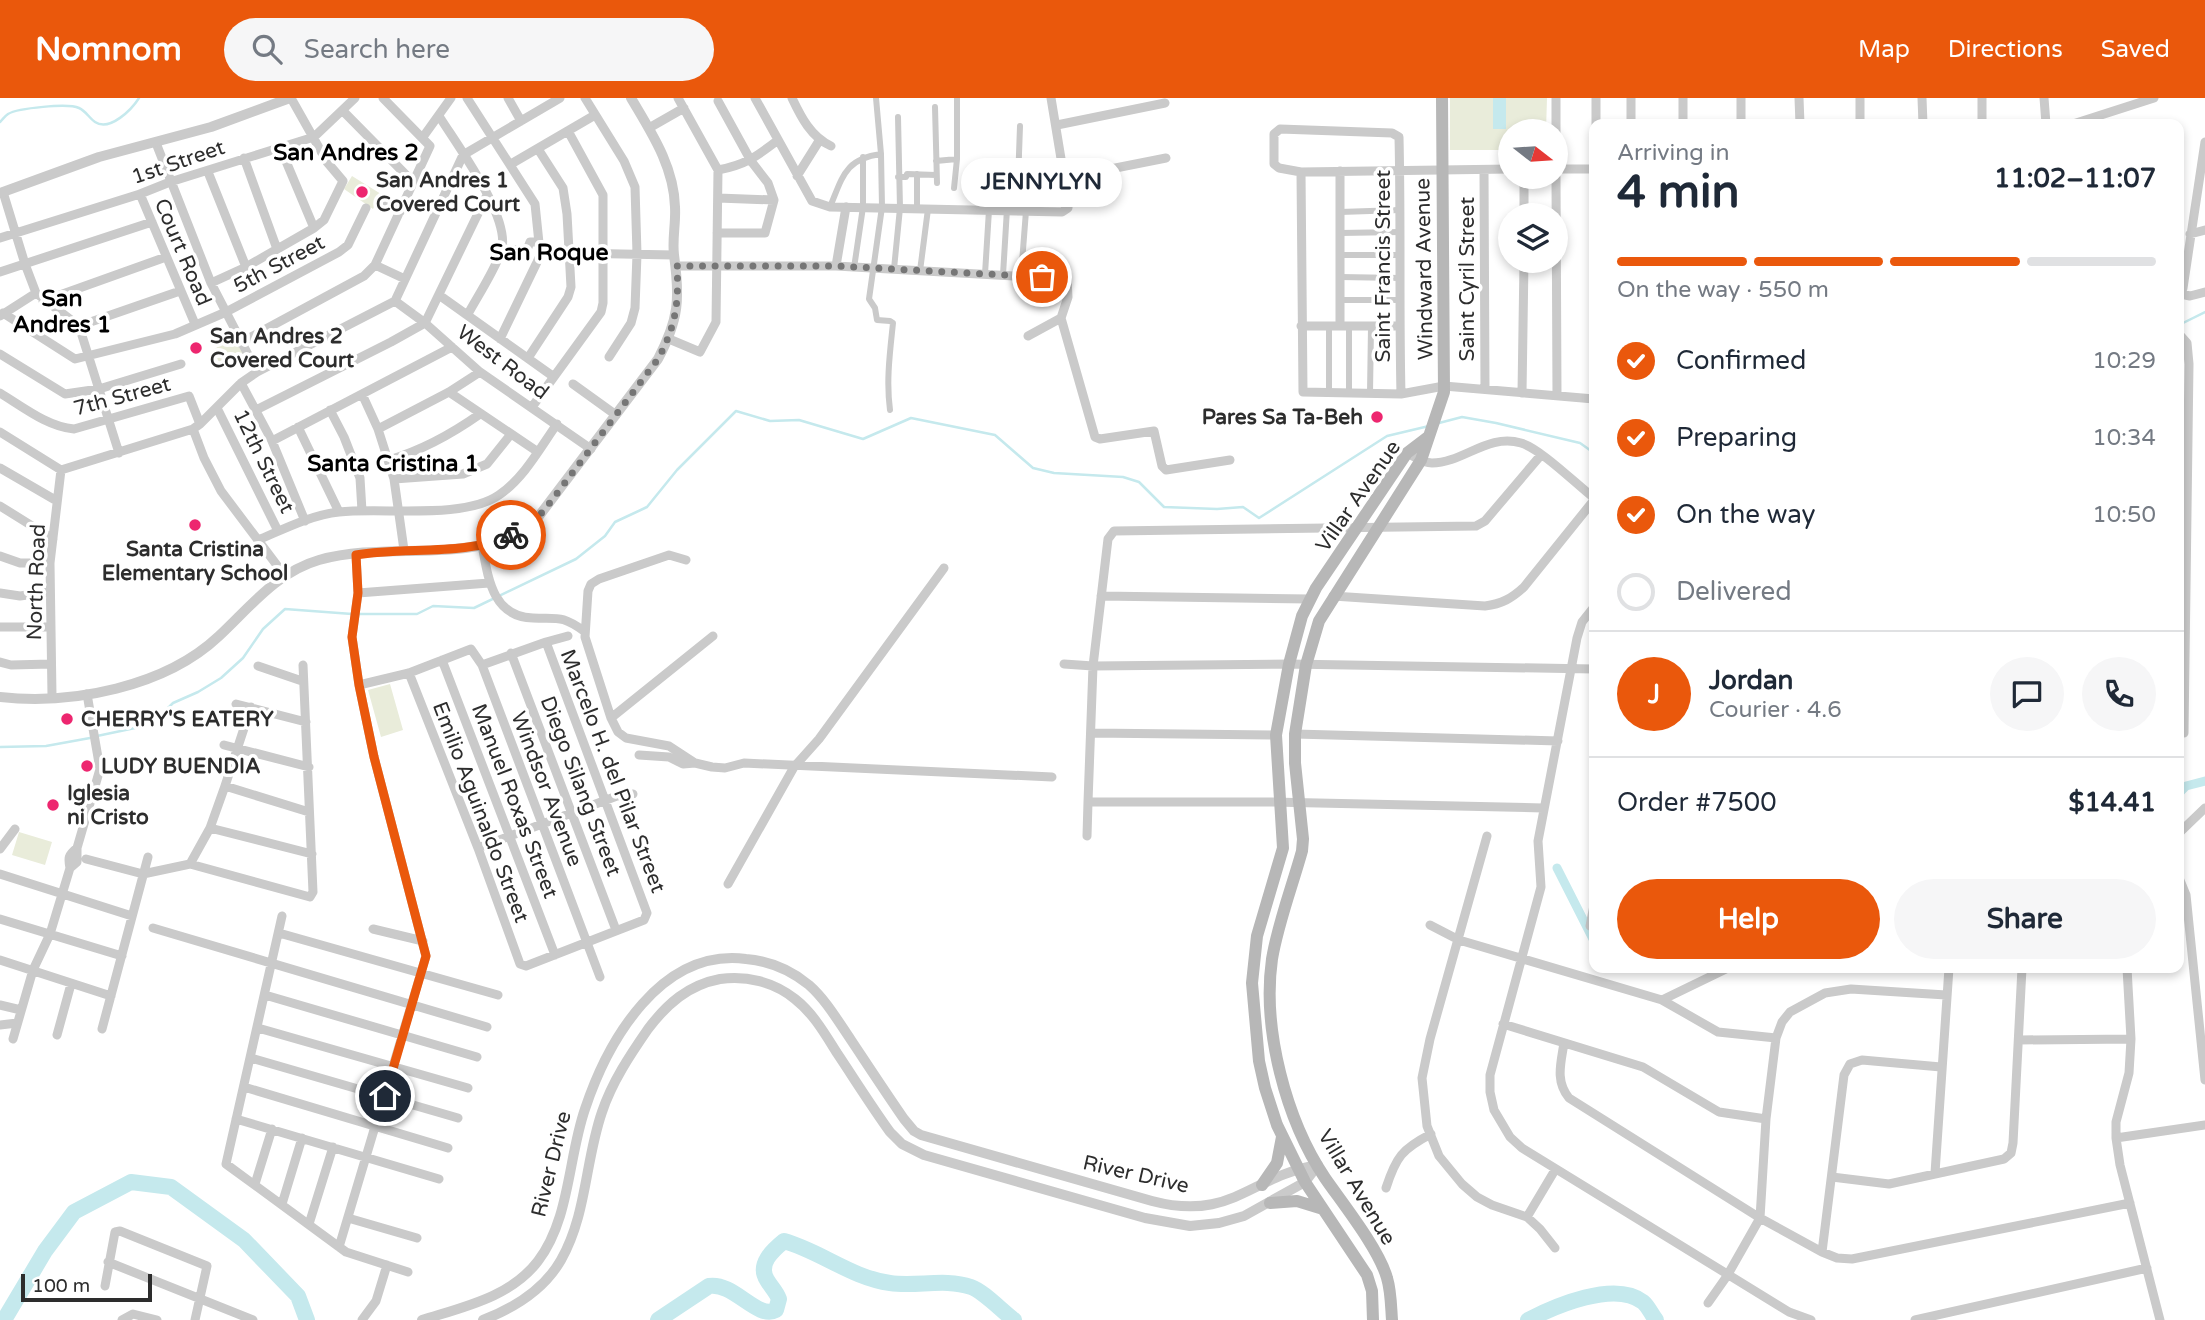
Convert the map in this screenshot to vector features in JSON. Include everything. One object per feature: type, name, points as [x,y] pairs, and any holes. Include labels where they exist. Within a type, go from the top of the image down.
[{"type":"main road","name":"Windward Avenue","points":[[1428,437],[1441,407],[1444,389],[1442,98]]},
{"type":"main road","name":"Villar Avenue","points":[[1373,1320],[1367,1275],[1305,1182],[1282,1137],[1261,1070],[1255,1034],[1252,983],[1257,936],[1283,848],[1276,734],[1289,664],[1302,616],[1310,599],[1407,453],[1428,437]]},
{"type":"main road","name":"Villar Avenue","points":[[1392,1320],[1384,1268],[1318,1165],[1295,1119],[1283,1083],[1273,1035],[1272,962],[1304,839],[1295,763],[1295,734],[1307,665],[1319,621],[1421,460],[1428,437]]},
{"type":"main road","points":[[1262,1185],[1277,1163],[1282,1137]]},
{"type":"main road","points":[[1270,1203],[1297,1201],[1323,1209]]},
{"type":"street","name":"Court Road","points":[[211,283],[246,267],[314,228],[324,220],[344,181],[327,162],[291,98]]},
{"type":"street","points":[[119,453],[79,326],[40,297],[25,264],[2,193],[99,157],[156,144],[291,98]]},
{"type":"street","name":"1st Street","points":[[0,238],[314,137],[355,98]]},
{"type":"street","points":[[240,343],[364,276],[374,265],[430,146],[383,98]]},
{"type":"street","points":[[392,107],[401,98]]},
{"type":"street","points":[[423,137],[451,98]]},
{"type":"street","points":[[467,98],[535,204],[539,242],[530,242],[527,250],[502,249]]},
{"type":"street","points":[[508,98],[521,121]]},
{"type":"street","points":[[585,98],[625,161],[635,187],[635,307],[631,323],[609,358]]},
{"type":"street","points":[[0,697],[87,694],[138,683],[197,655],[262,592],[285,576],[316,561],[404,550],[482,545],[514,533],[539,516],[658,359],[669,339],[677,309],[676,206],[673,186],[669,169],[631,98]]},
{"type":"street","points":[[669,339],[700,352],[716,322],[718,170],[678,98]]},
{"type":"street","points":[[755,98],[812,201],[830,207],[1062,212],[1068,208],[1068,201],[1051,98]]},
{"type":"street","points":[[792,98],[800,115],[819,141],[831,146]]},
{"type":"street","points":[[876,98],[882,207],[869,299],[877,320],[893,323],[888,363],[887,392],[890,410]]},
{"type":"street","points":[[954,188],[957,98]]},
{"type":"street","points":[[1556,98],[1556,119]]},
{"type":"street","points":[[1596,98],[1596,119]]},
{"type":"street","points":[[1631,98],[1631,119]]},
{"type":"street","points":[[1683,98],[1683,119]]},
{"type":"street","points":[[1741,98],[1741,119]]},
{"type":"street","points":[[1799,98],[1800,119]]},
{"type":"street","points":[[1860,98],[1860,119]]},
{"type":"street","points":[[1922,98],[1923,119]]},
{"type":"street","points":[[1982,98],[1982,119]]},
{"type":"street","points":[[2044,98],[2046,119]]},
{"type":"street","points":[[2089,119],[2154,98]]},
{"type":"street","points":[[0,432],[61,470],[197,426],[241,383],[257,372],[395,301],[463,155],[553,100]]},
{"type":"street","points":[[717,233],[765,233],[774,200],[768,183],[751,161],[718,101]]},
{"type":"street","points":[[1057,125],[1165,103]]},
{"type":"street","points":[[935,107],[937,183]]},
{"type":"street","points":[[649,128],[684,108]]},
{"type":"street","points":[[343,111],[413,182]]},
{"type":"street","points":[[511,164],[595,115]]},
{"type":"street","points":[[439,116],[502,222],[502,249],[468,314]]},
{"type":"street","points":[[894,269],[900,208],[898,117]]},
{"type":"street","points":[[1020,126],[1021,276]]},
{"type":"street","name":"Saint Francis Street","points":[[1301,172],[1279,168],[1274,164],[1274,134],[1280,129],[1392,133],[1399,137],[1401,394]]},
{"type":"street","points":[[532,407],[601,312],[603,303],[603,195],[568,131]]},
{"type":"street","points":[[718,170],[739,167],[778,140]]},
{"type":"street","points":[[797,176],[819,141]]},
{"type":"street","points":[[2184,271],[2205,142]]},
{"type":"street","points":[[156,144],[211,283],[257,372]]},
{"type":"street","points":[[280,147],[314,228]]},
{"type":"street","points":[[528,358],[568,297],[570,287],[563,188],[538,149]]},
{"type":"street","points":[[830,207],[841,181],[853,163],[863,157],[881,154]]},
{"type":"street","points":[[854,268],[863,206],[863,157]]},
{"type":"street","points":[[244,158],[277,249]]},
{"type":"street","points":[[1065,178],[1166,158]]},
{"type":"street","points":[[936,161],[957,159]]},
{"type":"street","points":[[1498,169],[1301,172],[1303,392],[1401,394],[1444,389],[1485,389],[1589,398]]},
{"type":"street","points":[[1568,169],[1589,169]]},
{"type":"street","name":"Saint Cyril Street","points":[[1484,170],[1485,389]]},
{"type":"street","points":[[1340,171],[1340,300],[1349,394]]},
{"type":"street","points":[[208,172],[246,267]]},
{"type":"street","points":[[917,174],[917,209]]},
{"type":"street","points":[[898,177],[936,175]]},
{"type":"street","points":[[1556,189],[1557,395]]},
{"type":"street","name":"Court Road","points":[[140,194],[195,324]]},
{"type":"street","points":[[257,410],[425,323],[487,195]]},
{"type":"street","points":[[718,198],[774,200]]},
{"type":"street","points":[[380,202],[400,212]]},
{"type":"street","points":[[836,266],[846,207]]},
{"type":"street","name":"5th Street","points":[[88,356],[175,334],[226,312],[339,252],[348,245],[366,208]]},
{"type":"street","points":[[920,271],[928,209]]},
{"type":"street","points":[[1003,275],[1007,209]]},
{"type":"street","points":[[1339,212],[1400,209]]},
{"type":"street","points":[[985,274],[989,210]]},
{"type":"street","points":[[0,272],[152,222]]},
{"type":"street","points":[[2190,234],[2205,230]]},
{"type":"street","points":[[1340,233],[1400,232]]},
{"type":"street","points":[[569,253],[637,254],[717,266],[836,266],[1067,279],[1068,297],[1061,318],[1095,437],[1100,439],[1154,431],[1162,466],[1166,470],[1230,460]]},
{"type":"street","points":[[1340,255],[1400,255]]},
{"type":"street","points":[[2,314],[40,297],[166,257]]},
{"type":"street","points":[[500,339],[539,258]]},
{"type":"street","points":[[374,265],[405,279]]},
{"type":"street","points":[[1522,393],[1524,273]]},
{"type":"street","points":[[1340,277],[1399,278]]},
{"type":"street","points":[[79,326],[180,291]]},
{"type":"street","points":[[2184,296],[2205,292]]},
{"type":"street","points":[[439,295],[554,377]]},
{"type":"street","points":[[1340,300],[1399,300]]},
{"type":"street","name":"West Road","points":[[395,301],[425,323],[480,372],[592,449]]},
{"type":"street","points":[[2,314],[75,359],[88,356]]},
{"type":"street","points":[[1028,336],[1061,318]]},
{"type":"street","points":[[1301,326],[1399,326]]},
{"type":"street","points":[[1328,394],[1329,326]]},
{"type":"street","points":[[1370,393],[1371,327]]},
{"type":"street","points":[[2184,340],[2187,343],[2189,364],[2184,733]]},
{"type":"street","points":[[272,441],[452,347]]},
{"type":"street","points":[[0,354],[65,394],[99,389],[181,364]]},
{"type":"street","points":[[377,429],[449,392],[480,372]]},
{"type":"street","points":[[241,383],[272,441],[305,520]]},
{"type":"street","points":[[573,384],[616,415]]},
{"type":"street","points":[[449,392],[538,452]]},
{"type":"street","name":"7th Street","points":[[0,393],[62,428],[75,429],[190,397],[197,426]]},
{"type":"street","points":[[362,394],[394,479],[404,550]]},
{"type":"street","name":"12th Street","points":[[217,408],[278,531]]},
{"type":"street","points":[[330,410],[360,478],[362,511]]},
{"type":"street","points":[[388,460],[403,456],[465,425],[480,414]]},
{"type":"street","points":[[258,540],[305,520],[339,512],[461,509],[498,496],[520,475],[556,424]]},
{"type":"street","points":[[197,426],[204,458],[221,491],[285,576]]},
{"type":"street","points":[[298,427],[339,512]]},
{"type":"street","points":[[394,479],[463,474],[487,464],[511,434]]},
{"type":"street","points":[[1407,453],[1432,463],[1499,441],[1518,442],[1541,455],[1589,495]]},
{"type":"street","points":[[1087,836],[1093,666],[1108,539],[1114,531],[1481,524],[1541,455]]},
{"type":"street","points":[[0,468],[57,501]]},
{"type":"street","name":"North Road","points":[[52,696],[50,563],[61,470]]},
{"type":"street","points":[[1333,596],[1485,606],[1498,604],[1524,587],[1589,505]]},
{"type":"street","points":[[0,506],[53,539]]},
{"type":"street","points":[[482,545],[489,583],[494,595],[504,607],[522,617],[565,618],[584,631]]},
{"type":"street","points":[[339,1247],[426,956],[374,757],[359,685],[352,637],[358,593],[356,555]]},
{"type":"street","points":[[686,560],[669,555],[591,584],[587,591],[584,631],[611,718],[618,732],[626,738],[669,747],[695,763]]},
{"type":"street","points":[[0,556],[20,562],[50,563]]},
{"type":"street","points":[[728,884],[794,767],[819,739],[944,568]]},
{"type":"street","points":[[358,593],[489,583]]},
{"type":"street","points":[[0,593],[20,596],[50,592]]},
{"type":"street","points":[[1101,596],[1310,599]]},
{"type":"street","points":[[1589,614],[1579,629],[1543,808],[1538,853],[1541,887],[1490,1075],[1494,1110],[1510,1137],[1555,1170],[1727,1276],[1789,1312],[1811,1320]]},
{"type":"street","points":[[0,627],[50,627]]},
{"type":"street","points":[[482,665],[511,653],[568,636]]},
{"type":"street","points":[[611,718],[713,636]]},
{"type":"street","name":"Marcelo H. del Pilar Street","points":[[546,642],[647,913],[644,920],[616,930]]},
{"type":"street","name":"Windsor Avenue","points":[[442,660],[471,649],[482,665],[600,977]]},
{"type":"street","name":"Diego Silang Street","points":[[511,653],[616,930]]},
{"type":"street","points":[[359,685],[409,673],[442,660]]},
{"type":"street","name":"Manuel Roxas Street","points":[[442,660],[555,955]]},
{"type":"street","points":[[0,662],[11,665],[51,664]]},
{"type":"street","points":[[1064,664],[1589,669]]},
{"type":"street","points":[[86,859],[143,874],[191,864],[310,897],[313,892],[312,854],[303,665]]},
{"type":"street","points":[[258,666],[302,681]]},
{"type":"street","name":"Emilio Aguinaldo Street","points":[[409,673],[520,964],[526,966],[555,955]]},
{"type":"street","points":[[13,1040],[33,970],[50,934],[70,868],[76,864],[77,848],[99,775],[97,746],[87,694]]},
{"type":"street","points":[[236,704],[306,722]]},
{"type":"street","points":[[191,864],[210,828],[251,706]]},
{"type":"street","points":[[1091,733],[1276,734]]},
{"type":"street","points":[[1295,734],[1558,741]]},
{"type":"street","points":[[224,745],[309,767]]},
{"type":"street","points":[[639,755],[669,757],[687,764],[725,768],[744,764],[1052,777]]},
{"type":"street","points":[[225,786],[309,812]]},
{"type":"street","points":[[478,848],[617,796],[633,794]]},
{"type":"street","points":[[1088,802],[1299,802],[1543,808]]},
{"type":"street","points":[[2184,828],[2205,807]]},
{"type":"street","points":[[210,828],[312,854]]},
{"type":"street","points":[[0,849],[15,829]]},
{"type":"street","points":[[1488,836],[1430,1039],[1422,1078],[1427,1126],[1439,1156],[1462,1185],[1492,1205],[1527,1217],[1555,1248]]},
{"type":"street","points":[[102,1029],[148,857]]},
{"type":"street","points":[[0,874],[132,916]]},
{"type":"street","points":[[2184,890],[2205,1080]]},
{"type":"street","points":[[282,916],[226,1164],[346,1252],[408,1272]]},
{"type":"street","points":[[0,919],[122,956]]},
{"type":"street","points":[[1430,925],[1459,940],[1662,1000],[1718,1032],[1776,1038]]},
{"type":"street","points":[[153,928],[206,946],[272,962],[488,1027]]},
{"type":"street","points":[[373,929],[423,942]]},
{"type":"street","points":[[555,955],[616,930]]},
{"type":"street","points":[[279,933],[498,995]]},
{"type":"street","name":"River Drive","points":[[422,1320],[496,1295],[517,1282],[536,1265],[556,1226],[583,1114],[606,1058],[627,1024],[659,988],[688,968],[715,960],[742,958],[766,962],[790,972],[809,985],[832,1012],[904,1119],[921,1135],[1172,1206],[1215,1205],[1236,1198],[1297,1168],[1318,1165]]},
{"type":"street","points":[[0,960],[111,996]]},
{"type":"street","points":[[1662,1000],[1718,973]]},
{"type":"street","points":[[1936,1173],[1948,973]]},
{"type":"street","points":[[1832,1177],[1889,1184],[2004,1159],[2011,1153],[2020,1040],[2022,973]]},
{"type":"street","points":[[2127,973],[2131,1039],[2129,1073],[2116,1122],[2116,1138],[2120,1165],[2160,1320]]},
{"type":"street","name":"River Drive","points":[[482,1320],[513,1307],[526,1298],[549,1276],[568,1247],[582,1204],[602,1113],[612,1087],[640,1041],[676,998],[700,985],[726,978],[749,979],[769,984],[800,1003],[825,1034],[890,1132],[902,1144],[916,1152],[1145,1219],[1178,1226],[1232,1220],[1270,1203],[1305,1182],[1318,1165]]},
{"type":"street","points":[[57,1035],[71,984]]},
{"type":"street","points":[[1708,1303],[1727,1276],[1760,1218],[1766,1119],[1776,1038],[1790,1012],[1825,993],[1851,989],[1946,995]]},
{"type":"street","points":[[265,995],[477,1057]]},
{"type":"street","points":[[0,1005],[21,1010]]},
{"type":"street","points":[[0,1025],[17,1023]]},
{"type":"street","points":[[1503,1024],[1643,1068],[1719,1112],[1766,1119]]},
{"type":"street","points":[[258,1028],[468,1088]]},
{"type":"street","points":[[2020,1040],[2131,1039]]},
{"type":"street","points":[[1564,1043],[1561,1089],[1569,1098],[1760,1218],[1837,1258],[1852,1259],[2130,1203]]},
{"type":"street","points":[[251,1058],[458,1118]]},
{"type":"street","points":[[1822,1252],[1844,1075],[1850,1064],[1862,1060],[1941,1067]]},
{"type":"street","points":[[244,1087],[448,1148]]},
{"type":"street","points":[[236,1119],[439,1179]]},
{"type":"street","points":[[2116,1138],[2205,1125]]},
{"type":"street","points":[[255,1184],[272,1129]]},
{"type":"street","points":[[1386,1188],[1393,1167],[1408,1146],[1431,1134]]},
{"type":"street","points":[[282,1204],[302,1138]]},
{"type":"street","points":[[309,1224],[333,1147]]},
{"type":"street","points":[[1527,1217],[1555,1170]]},
{"type":"street","points":[[348,1218],[418,1238]]},
{"type":"street","points":[[104,1286],[116,1232],[120,1231],[207,1266],[195,1320]]},
{"type":"street","points":[[108,1262],[253,1320]]},
{"type":"street","points":[[362,1320],[376,1301],[387,1265]]},
{"type":"street","points":[[1915,1320],[2147,1268]]},
{"type":"street","points":[[122,1320],[133,1314],[157,1320]]},
{"type":"green space","points":[[1450,98],[1547,98],[1546,119],[1498,119],[1498,150],[1450,150]]},
{"type":"green space","name":"San Andres 1 Covered Court","points":[[352,176],[381,194],[373,209],[344,189]]},
{"type":"green space","points":[[236,335],[245,354],[221,366],[213,350]]},
{"type":"green space","points":[[390,684],[403,730],[381,737],[368,690]]},
{"type":"green space","points":[[19,832],[52,842],[45,865],[12,855]]},
{"type":"water","points":[[1493,98],[1506,98],[1506,119],[1498,119],[1498,129],[1493,129]]},
{"type":"waterway","points":[[0,122],[13,112],[65,106],[79,108],[95,122],[107,124],[126,113],[139,98]]},
{"type":"waterway","points":[[2184,322],[2205,312]]},
{"type":"waterway","points":[[359,614],[417,614],[433,606],[474,608],[576,559],[605,536],[615,522],[647,507],[677,470],[736,411],[770,421],[799,420],[863,439],[911,418],[995,435],[1033,468],[1054,473],[1123,477],[1139,482],[1164,507],[1243,507],[1259,518],[1387,436],[1429,426]]},
{"type":"waterway","points":[[1439,423],[1462,417],[1580,443],[1589,449]]},
{"type":"waterway","points":[[97,736],[135,728],[158,718],[173,703],[221,678],[243,658],[263,629],[285,609],[352,614]]},
{"type":"waterway","points":[[0,747],[46,746],[90,738]]},
{"type":"waterway","points":[[2184,788],[2205,781]]},
{"type":"waterway","points":[[1557,868],[1589,931]]},
{"type":"waterway","points":[[4,1320],[45,1251],[74,1212],[131,1182],[171,1187],[244,1240],[298,1296],[307,1320]]},
{"type":"waterway","points":[[658,1320],[709,1286],[727,1289],[761,1310],[776,1310],[779,1299],[764,1274],[764,1268],[768,1258],[784,1241],[876,1280],[900,1284],[951,1283],[971,1287],[1014,1320]]},
{"type":"waterway","points":[[1528,1320],[1569,1302],[1601,1294],[1631,1296],[1643,1302],[1656,1320]]},
{"type":"way so far","points":[[511,535],[539,516],[658,359],[669,339],[677,309],[677,266],[836,266],[1042,277]]},
{"type":"place","name":"San Andres 1 Covered Court","points":[[362,192]]},
{"type":"place","name":"JENNYLYN","points":[[1042,277]]},
{"type":"place","name":"San Andres 2 Covered Court","points":[[196,348]]},
{"type":"place","name":"Pares Sa Ta-Beh","points":[[1377,417]]},
{"type":"place","name":"Santa Cristina Elementary School","points":[[195,525]]},
{"type":"place","name":"CHERRY'S EATERY","points":[[67,719]]},
{"type":"place","name":"LUDY BUENDIA","points":[[87,766]]},
{"type":"place","name":"Iglesia ni Cristo","points":[[53,805]]},
{"type":"district","name":"San Andres 2","points":[[346,152]]},
{"type":"district","name":"San Roque","points":[[549,252]]},
{"type":"district","name":"San Andres 1","points":[[62,311]]},
{"type":"district","name":"Santa Cristina 1","points":[[393,463]]},
{"type":"route","points":[[385,1096],[426,956],[374,757],[359,685],[352,637],[358,593],[356,555],[482,545],[511,535]]}]
